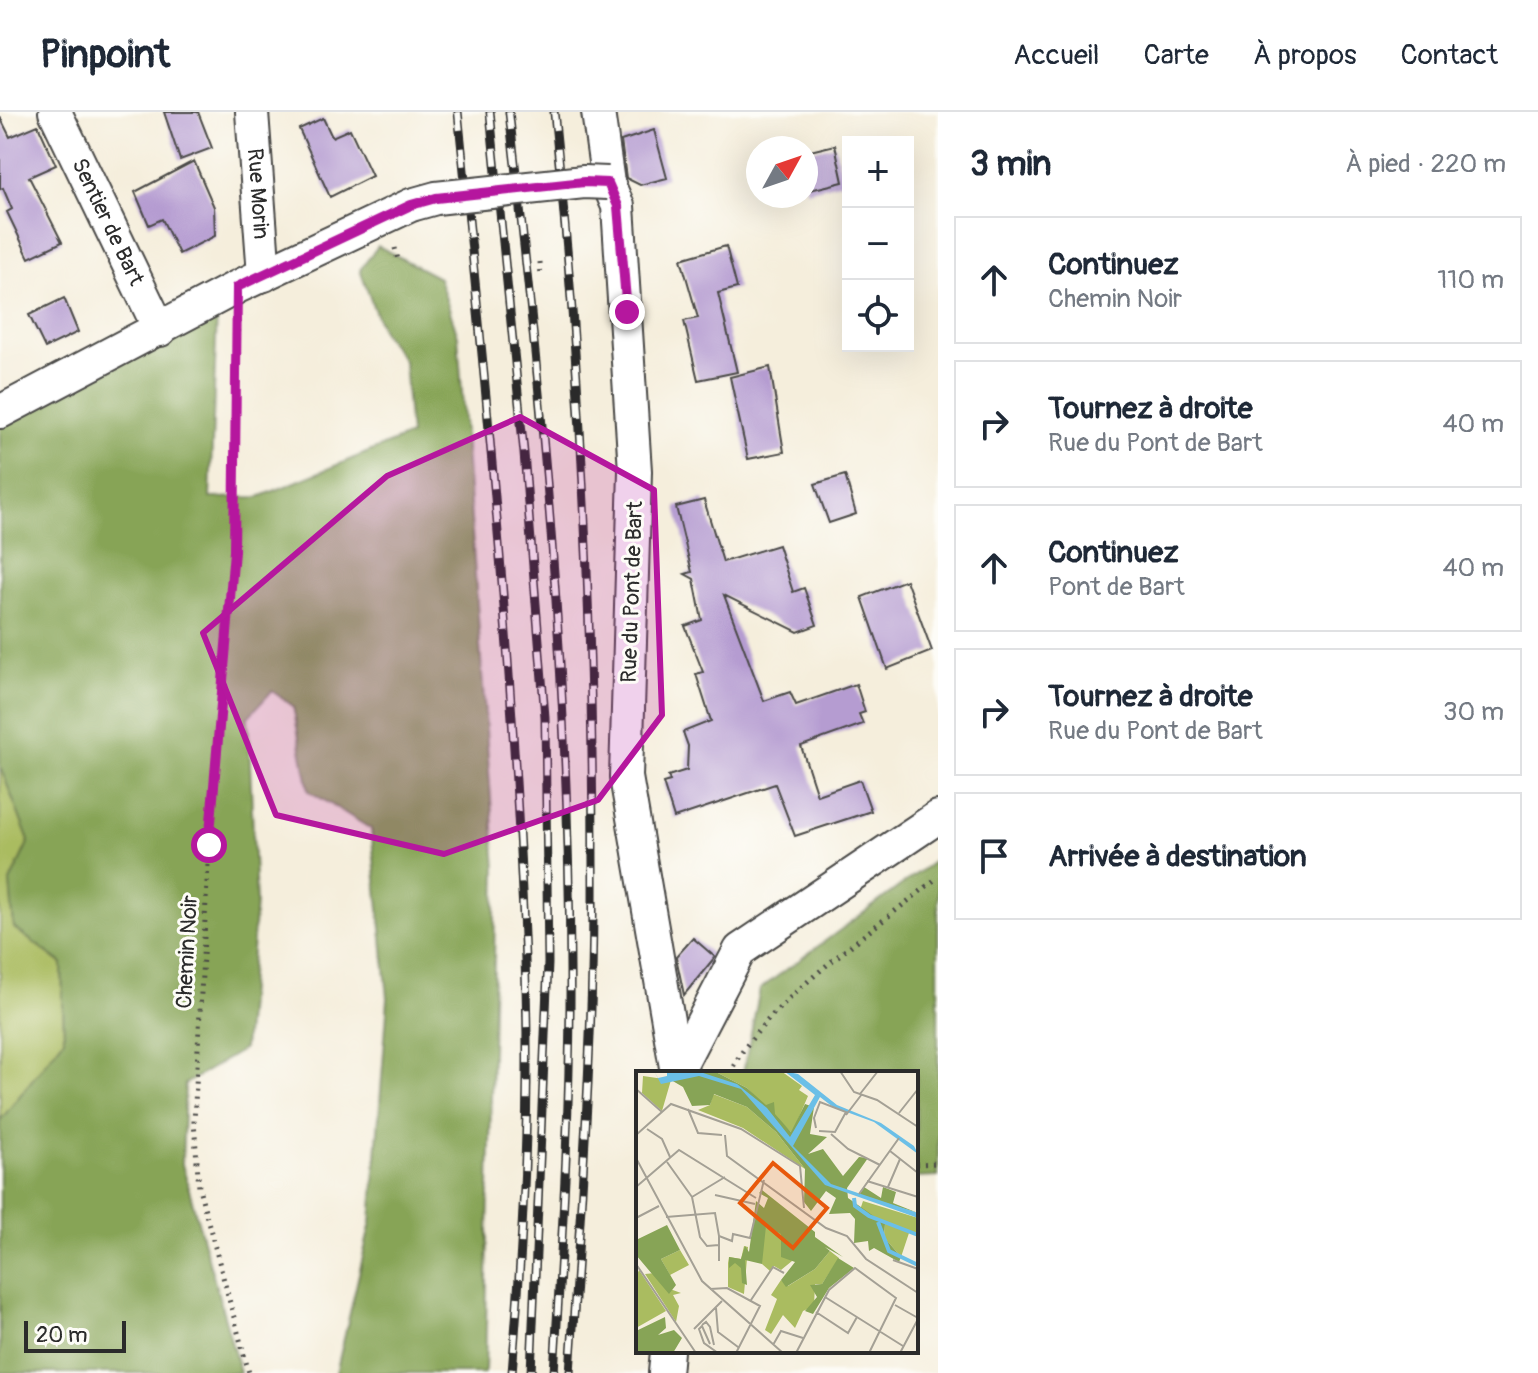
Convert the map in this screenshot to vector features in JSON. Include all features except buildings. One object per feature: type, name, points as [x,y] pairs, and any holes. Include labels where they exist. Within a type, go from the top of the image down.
[{"type":"street","name":"Sentier de Bart","points":[[55,112],[160,330]]},
{"type":"street","name":"Rue Morin","points":[[251,281],[252,112]]},
{"type":"street","name":"Rue du Pont de Bart","points":[[598,112],[608,183],[618,206],[635,471],[626,777],[677,1071]]},
{"type":"street","points":[[0,412],[251,281],[411,205],[436,198],[584,182],[608,183]]},
{"type":"street","points":[[678,1071],[740,950],[938,817]]},
{"type":"street","points":[[665,1373],[667,1353]]},
{"type":"path","points":[[540,262],[541,277]]},
{"type":"path","name":"Chemin Noir","points":[[249,1373],[199,1188],[194,1122],[209,845],[234,551],[251,281]]},
{"type":"path","points":[[731,1071],[742,1048],[774,1012],[938,877]]},
{"type":"path","points":[[918,1164],[938,1163]]},
{"type":"highlighted area","points":[[520,417],[654,490],[662,715],[598,800],[444,854],[276,815],[203,633],[387,476]]},
{"type":"green space","points":[[378,246],[439,278],[458,336],[496,869],[485,1373],[336,1373],[371,1222],[388,998],[371,829],[309,791],[293,706],[272,691],[248,717],[256,902],[244,1049],[185,1084],[182,1164],[240,1373],[0,1373],[0,1121],[64,1039],[62,963],[14,928],[10,882],[29,841],[0,766],[0,427],[217,313],[210,498],[259,497],[410,435],[404,361],[382,331],[360,270]]},
{"type":"green space","points":[[0,766],[29,841],[10,882],[14,928],[62,964],[64,1039],[0,1121]]},
{"type":"green space","points":[[938,858],[938,1177],[918,1178],[918,1071],[743,1071],[760,989]]},
{"type":"railway","points":[[458,112],[498,536],[514,748],[525,960],[525,1167],[512,1373]]},
{"type":"railway","points":[[490,112],[524,453],[545,717],[548,963],[531,1373]]},
{"type":"railway","points":[[509,112],[543,432],[565,753],[570,1018],[554,1373]]},
{"type":"railway","points":[[554,112],[579,411],[593,810],[590,1026],[570,1373]]},
{"type":"route","points":[[209,845],[234,551],[237,287],[411,205],[436,198],[584,182],[608,183],[618,206],[627,312]]}]
